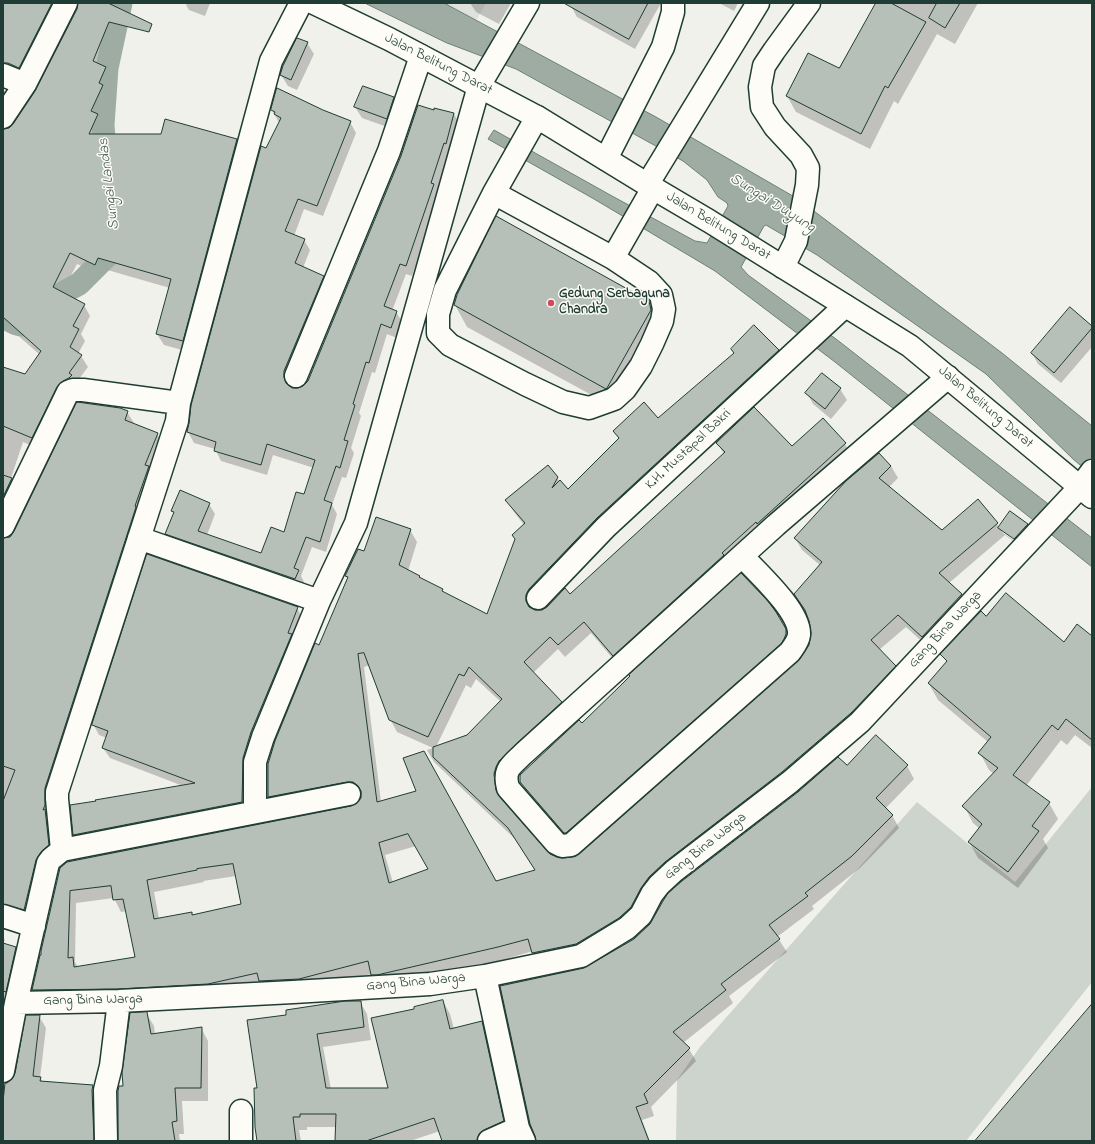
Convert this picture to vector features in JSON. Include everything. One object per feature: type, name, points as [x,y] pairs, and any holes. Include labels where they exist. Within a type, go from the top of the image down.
[{"type":"street","points":[[3,117],[25,84],[66,3]]},
{"type":"street","points":[[62,850],[57,792],[176,421],[271,61],[301,3]]},
{"type":"street","name":"Jalan Belitung Darat","points":[[314,3],[537,116],[606,160],[709,221],[910,346],[1088,485]]},
{"type":"street","points":[[255,812],[255,762],[263,737],[319,601],[356,524],[479,86],[528,3]]},
{"type":"street","points":[[606,160],[663,47],[673,12],[673,3]]},
{"type":"street","points":[[613,258],[650,187],[664,156],[758,3]]},
{"type":"street","points":[[776,263],[796,241],[807,185],[808,168],[800,155],[775,127],[762,106],[760,87],[764,66],[809,3]]},
{"type":"street","points":[[296,376],[389,151],[421,56]]},
{"type":"street","points":[[3,75],[25,84]]},
{"type":"street","points":[[494,193],[613,258],[650,282],[661,295],[664,309],[662,321],[652,344],[641,366],[624,389],[614,399],[589,408],[563,402],[450,345],[438,333],[438,314],[445,290],[494,193],[537,116]]},
{"type":"street","name":"K.H. Mustapal Bakri","points":[[538,598],[606,527],[845,306]]},
{"type":"street","points":[[742,556],[785,602],[793,614],[798,627],[799,635],[796,644],[790,652],[571,845],[562,846],[556,843],[508,788],[506,779],[509,768],[776,525],[948,377]]},
{"type":"street","points":[[3,526],[68,392],[73,390],[83,390],[180,403]]},
{"type":"street","name":"Gang Bina Warga","points":[[16,1003],[119,1001],[430,984],[485,976],[581,956],[627,928],[641,915],[655,890],[674,871],[790,782],[860,722],[1088,485]]},
{"type":"street","points":[[139,538],[319,601]]},
{"type":"street","points":[[3,1071],[16,1003],[48,863],[62,850],[349,794]]},
{"type":"street","points":[[3,916],[34,926]]},
{"type":"street","points":[[485,976],[521,1135],[489,1141]]},
{"type":"street","points":[[106,1141],[105,1090],[111,1066],[119,1001]]},
{"type":"street","points":[[241,1111],[241,1141]]},
{"type":"shaded area","points":[[442,3],[486,3],[476,21]]},
{"type":"shaded area","points":[[1092,787],[1092,982],[966,1141],[676,1141],[677,1080],[700,1047],[917,802],[1015,882]]},
{"type":"water","name":"Sungai Duyung","points":[[365,3],[444,3],[656,117],[798,199],[1002,353],[1092,426],[1092,475],[1073,459],[986,374],[817,255],[766,225],[764,226],[741,267],[748,275],[836,339],[1092,538],[1092,567],[835,362],[715,271],[594,199],[488,139],[494,130],[695,241],[707,243],[728,206],[727,203],[718,197],[707,180],[683,161],[516,69],[447,43]]},
{"type":"building","points":[[3,3],[52,3],[19,68],[8,63],[3,63]]},
{"type":"building","points":[[78,3],[108,3],[152,24],[149,32],[109,22],[93,61],[106,67],[99,83],[103,85],[91,111],[98,114],[89,134],[161,134],[165,119],[237,139],[183,341],[156,334],[171,279],[98,258],[95,265],[70,253],[53,287],[85,304],[73,326],[79,329],[70,347],[82,355],[69,373],[72,375],[57,387],[32,438],[3,426],[3,367],[25,374],[41,351],[3,317],[3,129],[9,128],[13,124],[35,91],[77,9]]},
{"type":"building","points":[[564,3],[648,3],[629,39]]},
{"type":"building","points":[[876,3],[891,3],[926,22],[888,88],[885,86],[861,134],[786,96],[808,53],[839,68]]},
{"type":"building","points":[[937,3],[960,3],[945,28],[929,18]]},
{"type":"building","points":[[297,38],[308,42],[291,80],[280,75]]},
{"type":"building","points":[[363,86],[394,97],[387,119],[354,107]]},
{"type":"building","points":[[277,88],[323,110],[351,121],[317,206],[298,199],[285,231],[305,239],[295,263],[324,276],[284,371],[286,383],[292,388],[303,386],[308,381],[401,156],[418,105],[434,110],[434,108],[454,113],[446,144],[444,143],[431,183],[434,184],[406,266],[400,264],[384,306],[397,311],[391,328],[381,324],[369,363],[366,362],[344,440],[348,441],[340,468],[336,466],[324,500],[332,503],[320,542],[306,537],[294,568],[299,570],[295,579],[165,534],[174,512],[171,511],[180,490],[210,503],[198,531],[261,553],[271,527],[284,532],[296,492],[304,494],[315,460],[267,444],[261,465],[214,451],[216,442],[187,432],[191,405],[261,146],[266,148],[281,118],[274,114],[275,112],[271,110]]},
{"type":"building","name":"Gedung Serbaguna Chandra","points":[[496,216],[649,301],[651,310],[606,389],[454,305],[457,295]]},
{"type":"building","points":[[1070,307],[1092,326],[1092,328],[1054,373],[1031,353]]},
{"type":"building","points":[[754,325],[779,350],[597,518],[529,589],[526,595],[526,601],[529,607],[535,610],[542,610],[547,607],[565,588],[570,594],[725,452],[716,443],[754,407],[792,446],[823,418],[846,443],[757,524],[756,522],[722,553],[724,555],[613,656],[584,622],[558,645],[550,637],[524,662],[562,702],[499,761],[494,774],[496,790],[499,796],[550,854],[563,858],[572,857],[579,854],[800,659],[809,645],[811,633],[805,610],[794,594],[822,562],[794,538],[846,481],[879,453],[891,466],[879,478],[942,530],[978,499],[998,523],[939,573],[962,594],[922,637],[898,615],[871,640],[896,666],[851,713],[782,772],[665,862],[649,877],[641,888],[631,907],[619,918],[576,944],[532,953],[528,939],[377,975],[371,975],[368,961],[299,979],[259,981],[257,973],[208,984],[119,989],[32,990],[60,868],[67,862],[351,806],[357,803],[361,798],[361,791],[353,782],[268,797],[268,764],[275,741],[315,643],[319,645],[348,577],[345,576],[358,549],[364,551],[376,517],[411,529],[399,565],[443,589],[442,591],[487,614],[515,539],[512,535],[525,523],[505,500],[548,465],[558,477],[552,488],[560,480],[568,489],[619,438],[613,431],[644,402],[658,418],[734,353],[731,349]],"holes":[[[364,653],[389,720],[428,737],[459,674],[464,676],[469,667],[502,699],[467,735],[433,747],[433,757],[508,828],[535,870],[496,881],[424,751],[403,758],[416,791],[377,802],[358,654]],[[408,834],[428,869],[389,883],[379,843]],[[233,864],[241,904],[192,915],[192,912],[154,919],[147,880],[197,869]],[[111,886],[113,900],[123,899],[135,957],[74,967],[73,957],[68,958],[70,891]]]},
{"type":"building","points":[[822,373],[841,388],[825,409],[805,393]]},
{"type":"building","points":[[77,402],[120,408],[128,411],[125,420],[158,433],[145,465],[149,466],[45,788],[45,805],[43,810],[45,809],[49,845],[41,852],[36,860],[24,910],[3,904],[3,801],[15,770],[3,766],[3,538],[10,537],[14,531]]},
{"type":"building","points":[[3,475],[12,478],[3,497]]},
{"type":"building","points":[[1010,511],[1028,524],[1014,539],[998,528]]},
{"type":"building","points":[[147,554],[298,607],[288,633],[292,634],[251,732],[243,758],[242,802],[73,835],[70,805],[195,783],[102,748],[108,731],[92,725]]},
{"type":"building","points":[[741,573],[768,601],[786,629],[786,634],[781,644],[566,833],[564,833],[520,782],[520,775],[579,720],[582,723],[630,676],[629,675]]},
{"type":"building","points":[[1006,593],[1064,642],[1077,624],[1092,636],[1092,740],[1066,719],[1058,730],[1052,725],[1013,775],[1050,802],[1032,826],[1039,831],[1008,872],[968,842],[982,824],[962,806],[998,768],[978,753],[991,737],[928,683],[947,661],[940,654],[981,611],[986,616]]},
{"type":"building","points":[[876,735],[908,765],[876,798],[893,815],[852,856],[805,893],[808,896],[769,925],[780,939],[721,984],[726,990],[673,1032],[690,1048],[644,1094],[648,1103],[636,1107],[649,1141],[536,1141],[530,1124],[500,986],[584,968],[634,939],[650,924],[668,893],[682,881],[798,792],[838,757],[847,765]]},
{"type":"building","points":[[3,943],[16,947],[6,992],[3,991]]},
{"type":"building","points":[[443,1000],[450,1029],[482,1021],[504,1121],[484,1130],[479,1134],[477,1141],[442,1141],[434,1118],[366,1141],[335,1141],[336,1114],[300,1114],[300,1117],[293,1117],[296,1141],[257,1141],[255,1127],[254,1088],[257,1088],[247,1020],[286,1015],[286,1010],[345,1001],[361,1001],[364,1027],[317,1034],[326,1088],[388,1088],[371,1018],[414,1009],[414,1007]]},
{"type":"building","points":[[1092,1004],[1092,1141],[975,1141]]},
{"type":"building","points":[[147,1012],[151,1034],[202,1027],[201,1088],[175,1088],[177,1121],[172,1122],[175,1141],[118,1141],[118,1091],[119,1086],[123,1086],[122,1072],[130,1013]]},
{"type":"building","points":[[26,1015],[40,1015],[33,1076],[41,1077],[40,1081],[93,1085],[94,1141],[3,1141],[3,1101],[5,1083],[12,1079],[15,1073]]},
{"type":"waterway","name":"Sungai Landas","points":[[106,164],[103,125],[107,68],[121,3]]},
{"type":"waterway","name":"Sungai Landas","points":[[3,318],[23,325],[32,311],[79,284],[110,253],[118,233]]},
{"type":"place","name":"Gedung Serbaguna Chandra","points":[[551,303]]}]
